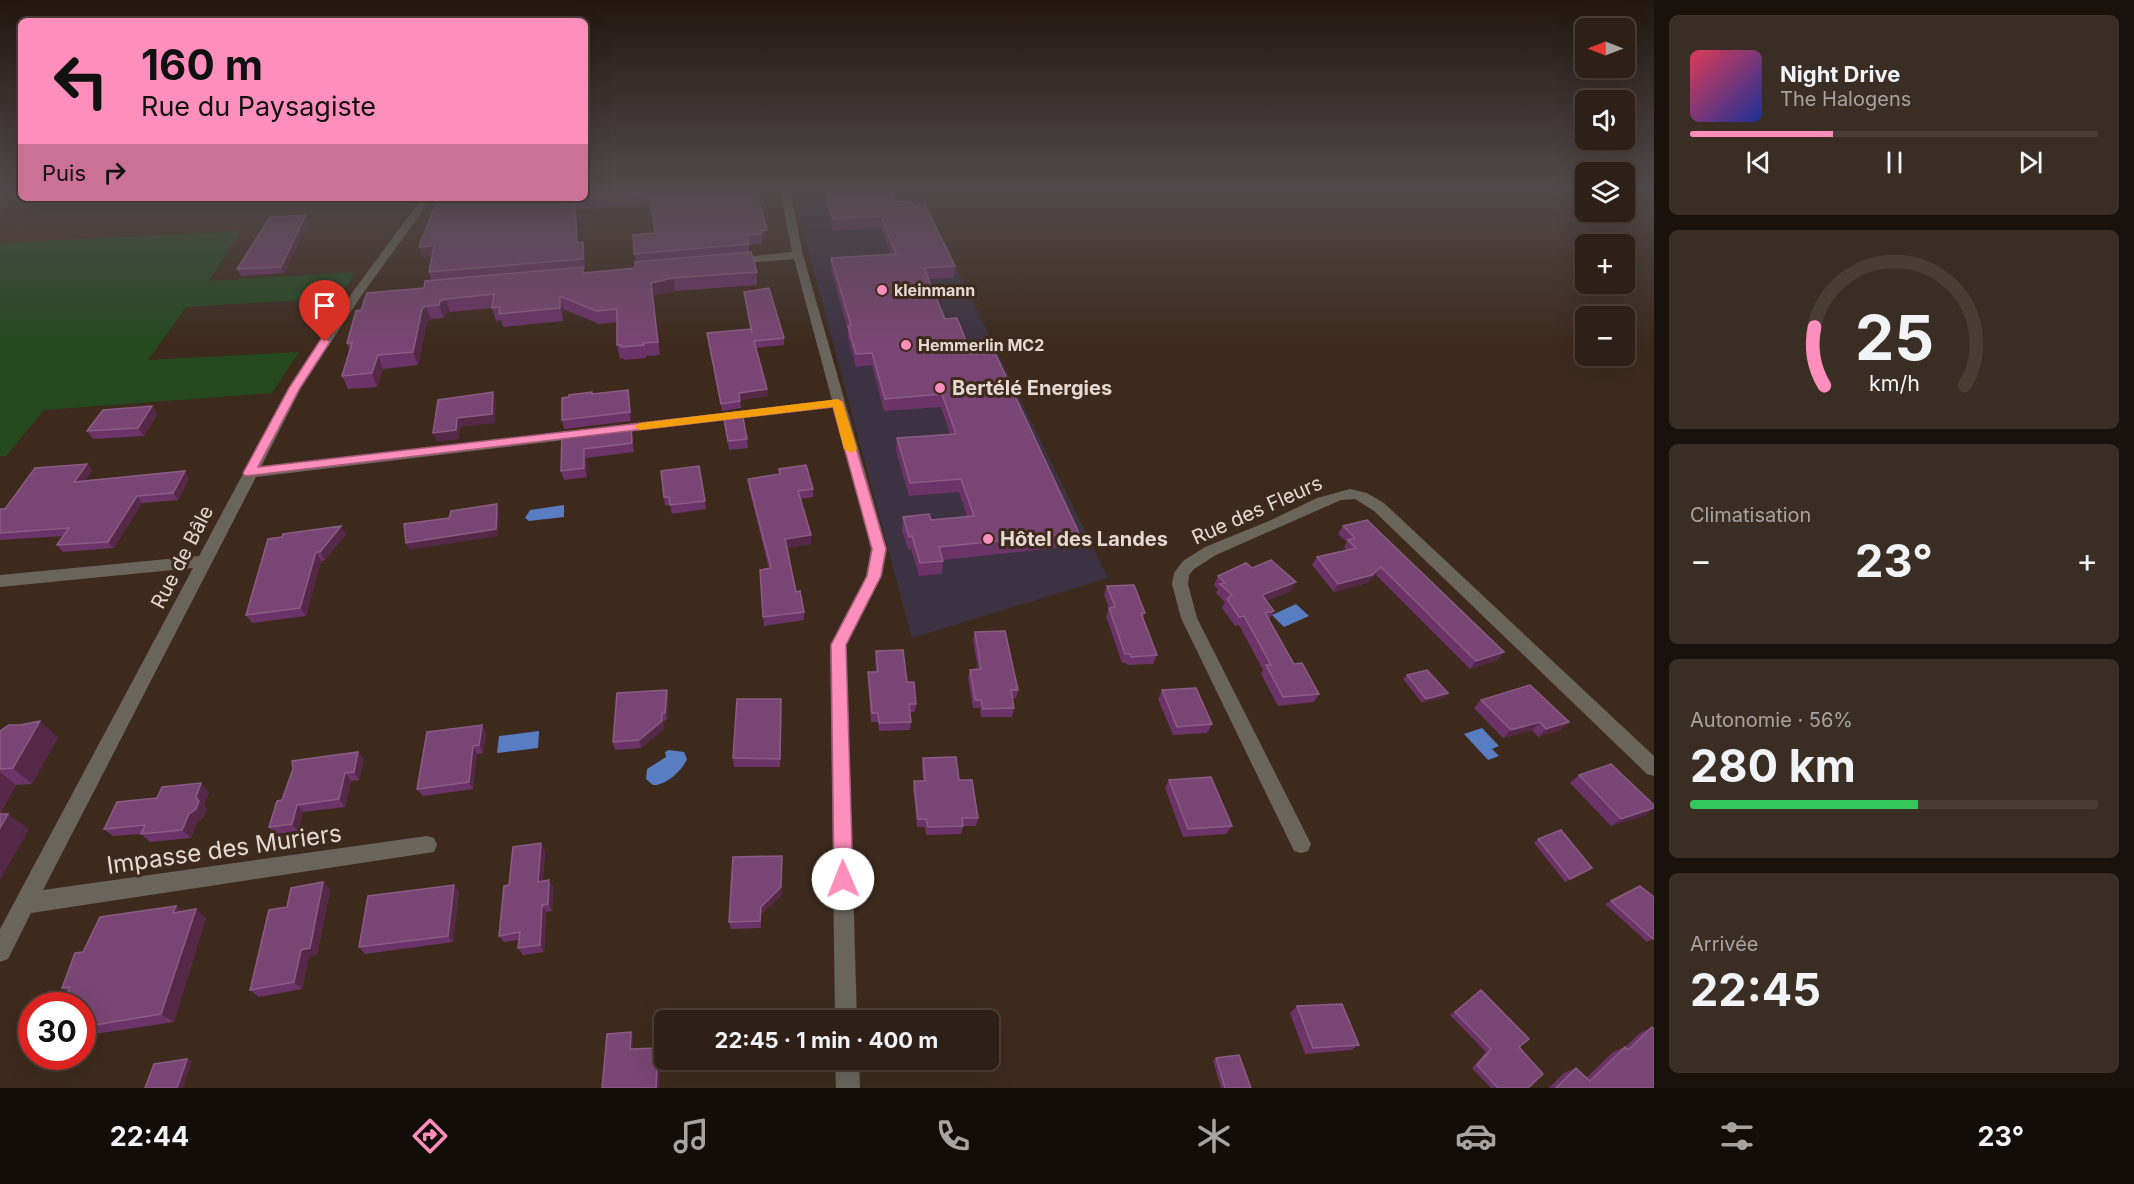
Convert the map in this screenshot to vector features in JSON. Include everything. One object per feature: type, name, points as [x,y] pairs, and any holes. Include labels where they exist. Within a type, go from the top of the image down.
[{"type":"street","name":"Rue de Bâle","points":[[0,951],[295,388],[356,295],[396,241]]},
{"type":"street","points":[[795,241],[879,549],[874,576],[838,645],[846,1010]]},
{"type":"street","points":[[728,261],[798,255]]},
{"type":"street","points":[[356,295],[373,294]]},
{"type":"street","points":[[249,473],[838,403]]},
{"type":"street","name":"Rue des Fleurs","points":[[1301,844],[1189,618],[1181,592],[1180,576],[1187,566],[1224,545],[1335,497],[1351,494],[1364,497],[1379,507],[1654,768]]},
{"type":"street","points":[[0,581],[204,561]]},
{"type":"street","name":"Impasse des Muriers","points":[[27,903],[427,845]]},
{"type":"street","points":[[847,1070],[848,1088]]},
{"type":"shaded area","points":[[806,241],[943,241],[1108,578],[912,638]]},
{"type":"green space","points":[[45,241],[235,241],[209,281],[357,272],[338,298],[186,307],[148,360],[299,352],[272,393],[44,410],[6,456],[0,456],[0,243]]},
{"type":"water","points":[[564,505],[564,517],[529,521],[525,518],[530,510]]},
{"type":"water","points":[[1296,604],[1309,616],[1284,627],[1272,615]]},
{"type":"water","points":[[1482,728],[1499,746],[1492,749],[1499,756],[1488,760],[1464,734]]},
{"type":"water","points":[[539,731],[538,748],[497,753],[499,736]]},
{"type":"water","points":[[669,750],[684,752],[687,759],[673,777],[658,785],[653,785],[646,779],[647,769],[666,757],[665,752]]},
{"type":"building","points":[[255,241],[294,241],[281,267],[237,269]]},
{"type":"building","points":[[421,241],[577,241],[578,243],[583,242],[583,259],[429,272],[434,246],[419,247]]},
{"type":"building","points":[[633,241],[748,241],[749,244],[634,254]]},
{"type":"building","points":[[891,241],[943,241],[955,266],[924,268],[945,319],[957,318],[971,354],[995,353],[1079,533],[939,547],[943,561],[920,563],[912,536],[909,537],[903,517],[929,514],[931,520],[974,516],[961,479],[910,483],[897,438],[956,434],[942,394],[885,399],[872,353],[856,354],[848,326],[851,325],[831,258],[896,254]]},
{"type":"building","points":[[751,252],[757,272],[673,278],[651,283],[658,342],[621,347],[617,345],[617,309],[596,311],[560,296],[560,308],[499,314],[500,307],[492,308],[494,294],[446,299],[440,301],[439,305],[426,306],[422,309],[413,352],[378,355],[372,373],[342,376],[352,343],[347,343],[356,311],[361,310],[367,293],[424,288],[425,281],[583,267],[583,273],[635,268],[635,262]]},
{"type":"building","points":[[769,288],[784,338],[754,341],[767,389],[739,393],[740,401],[721,404],[707,333],[751,329],[752,333],[744,292]]},
{"type":"building","points":[[628,390],[630,412],[562,420],[562,398],[592,392],[592,394]]},
{"type":"building","points":[[493,392],[492,414],[457,418],[456,430],[433,433],[438,400]]},
{"type":"building","points":[[152,406],[138,428],[87,431],[103,410]]},
{"type":"building","points":[[742,412],[747,439],[728,441],[723,414]]},
{"type":"building","points":[[631,425],[632,443],[584,449],[584,468],[561,471],[562,433]]},
{"type":"building","points":[[87,464],[74,482],[185,471],[173,493],[137,496],[108,542],[57,545],[69,528],[0,533],[0,509],[5,509],[35,468]]},
{"type":"building","points":[[806,465],[813,489],[798,491],[811,535],[785,539],[796,592],[800,591],[804,612],[763,617],[760,570],[771,568],[748,479],[780,474],[779,469]]},
{"type":"building","points":[[699,466],[705,501],[670,505],[669,497],[664,497],[661,471]]},
{"type":"building","points":[[497,504],[496,529],[406,543],[404,524],[449,518],[451,511]]},
{"type":"building","points":[[1367,520],[1504,652],[1476,661],[1381,567],[1372,575],[1338,584],[1317,557],[1356,548],[1348,540],[1355,538],[1343,526]]},
{"type":"building","points":[[341,526],[320,552],[316,552],[300,608],[246,615],[268,539],[282,537],[283,534]]},
{"type":"building","points":[[1271,560],[1296,582],[1262,595],[1274,611],[1265,613],[1294,664],[1302,663],[1319,694],[1283,697],[1266,665],[1271,665],[1244,616],[1239,617],[1227,599],[1232,595],[1220,584],[1225,583],[1218,576],[1246,563],[1252,568]]},
{"type":"building","points":[[1134,585],[1145,613],[1141,613],[1157,655],[1131,657],[1130,654],[1125,654],[1109,608],[1115,607],[1107,586]]},
{"type":"building","points":[[1005,631],[1018,690],[1011,690],[1014,708],[983,709],[981,700],[975,700],[970,670],[981,669],[975,632]]},
{"type":"building","points":[[903,650],[907,682],[914,682],[916,704],[909,704],[911,722],[879,723],[878,713],[872,713],[868,672],[878,672],[876,651]]},
{"type":"building","points":[[1427,670],[1448,693],[1426,699],[1407,675]]},
{"type":"building","points":[[1530,685],[1569,722],[1546,729],[1540,722],[1511,730],[1481,700]]},
{"type":"building","points":[[1196,688],[1212,724],[1177,727],[1162,690]]},
{"type":"building","points":[[667,690],[662,721],[639,740],[613,742],[617,693]]},
{"type":"building","points":[[737,699],[781,699],[780,759],[733,758]]},
{"type":"building","points":[[40,721],[13,768],[0,769],[0,731],[9,725]]},
{"type":"building","points":[[482,725],[479,745],[473,746],[469,782],[417,789],[427,732]]},
{"type":"building","points":[[358,752],[354,772],[345,773],[339,799],[297,805],[292,824],[269,827],[277,801],[282,800],[293,769],[292,761]]},
{"type":"building","points":[[956,757],[959,780],[972,780],[978,818],[962,818],[963,826],[928,827],[926,819],[918,819],[914,781],[925,781],[923,758]]},
{"type":"building","points":[[1611,764],[1654,805],[1654,808],[1621,819],[1579,775]]},
{"type":"building","points":[[1211,777],[1232,826],[1188,829],[1169,780]]},
{"type":"building","points":[[201,783],[196,797],[199,801],[196,809],[189,814],[182,830],[141,834],[145,825],[104,829],[117,802],[157,798],[162,787]]},
{"type":"building","points":[[0,814],[8,814],[0,828]]},
{"type":"building","points":[[1561,830],[1592,868],[1570,879],[1538,839]]},
{"type":"building","points":[[541,843],[538,882],[549,880],[548,904],[542,905],[540,945],[518,948],[520,932],[499,936],[504,886],[509,885],[513,847]]},
{"type":"building","points":[[782,856],[781,887],[761,907],[760,921],[729,922],[733,857]]},
{"type":"building","points":[[323,882],[310,948],[301,950],[294,982],[250,990],[269,910],[287,907],[291,888]]},
{"type":"building","points":[[454,885],[448,936],[359,947],[368,896]]},
{"type":"building","points":[[1640,886],[1654,897],[1653,939],[1611,901]]},
{"type":"building","points":[[176,906],[173,913],[196,909],[161,1014],[96,1025],[96,992],[68,992],[70,987],[62,988],[75,953],[83,952],[100,917]]},
{"type":"building","points":[[1481,990],[1529,1039],[1519,1047],[1543,1074],[1528,1088],[1498,1088],[1477,1065],[1491,1049],[1455,1012]]},
{"type":"building","points":[[1342,1004],[1359,1045],[1313,1048],[1297,1006]]},
{"type":"building","points":[[1652,1027],[1654,1029],[1654,1088],[1556,1088],[1576,1068],[1590,1081],[1625,1047],[1628,1050]]},
{"type":"building","points":[[631,1032],[630,1049],[654,1048],[654,1070],[657,1070],[656,1088],[602,1088],[607,1034]]},
{"type":"building","points":[[1239,1055],[1251,1088],[1225,1088],[1216,1058]]},
{"type":"building","points":[[187,1059],[177,1088],[145,1088],[154,1064]]},
{"type":"slow traffic","points":[[640,427],[838,403],[851,449]]},
{"type":"place","name":"kleinmann","points":[[882,290]]},
{"type":"place","name":"Hemmerlin MC2","points":[[906,345]]},
{"type":"place","name":"Bertélé Energies","points":[[940,388]]},
{"type":"place","name":"Hôtel des Landes","points":[[988,539]]},
{"type":"route","points":[[325,342],[295,388],[249,473],[838,403],[879,549],[874,576],[838,645],[843,879]]}]
